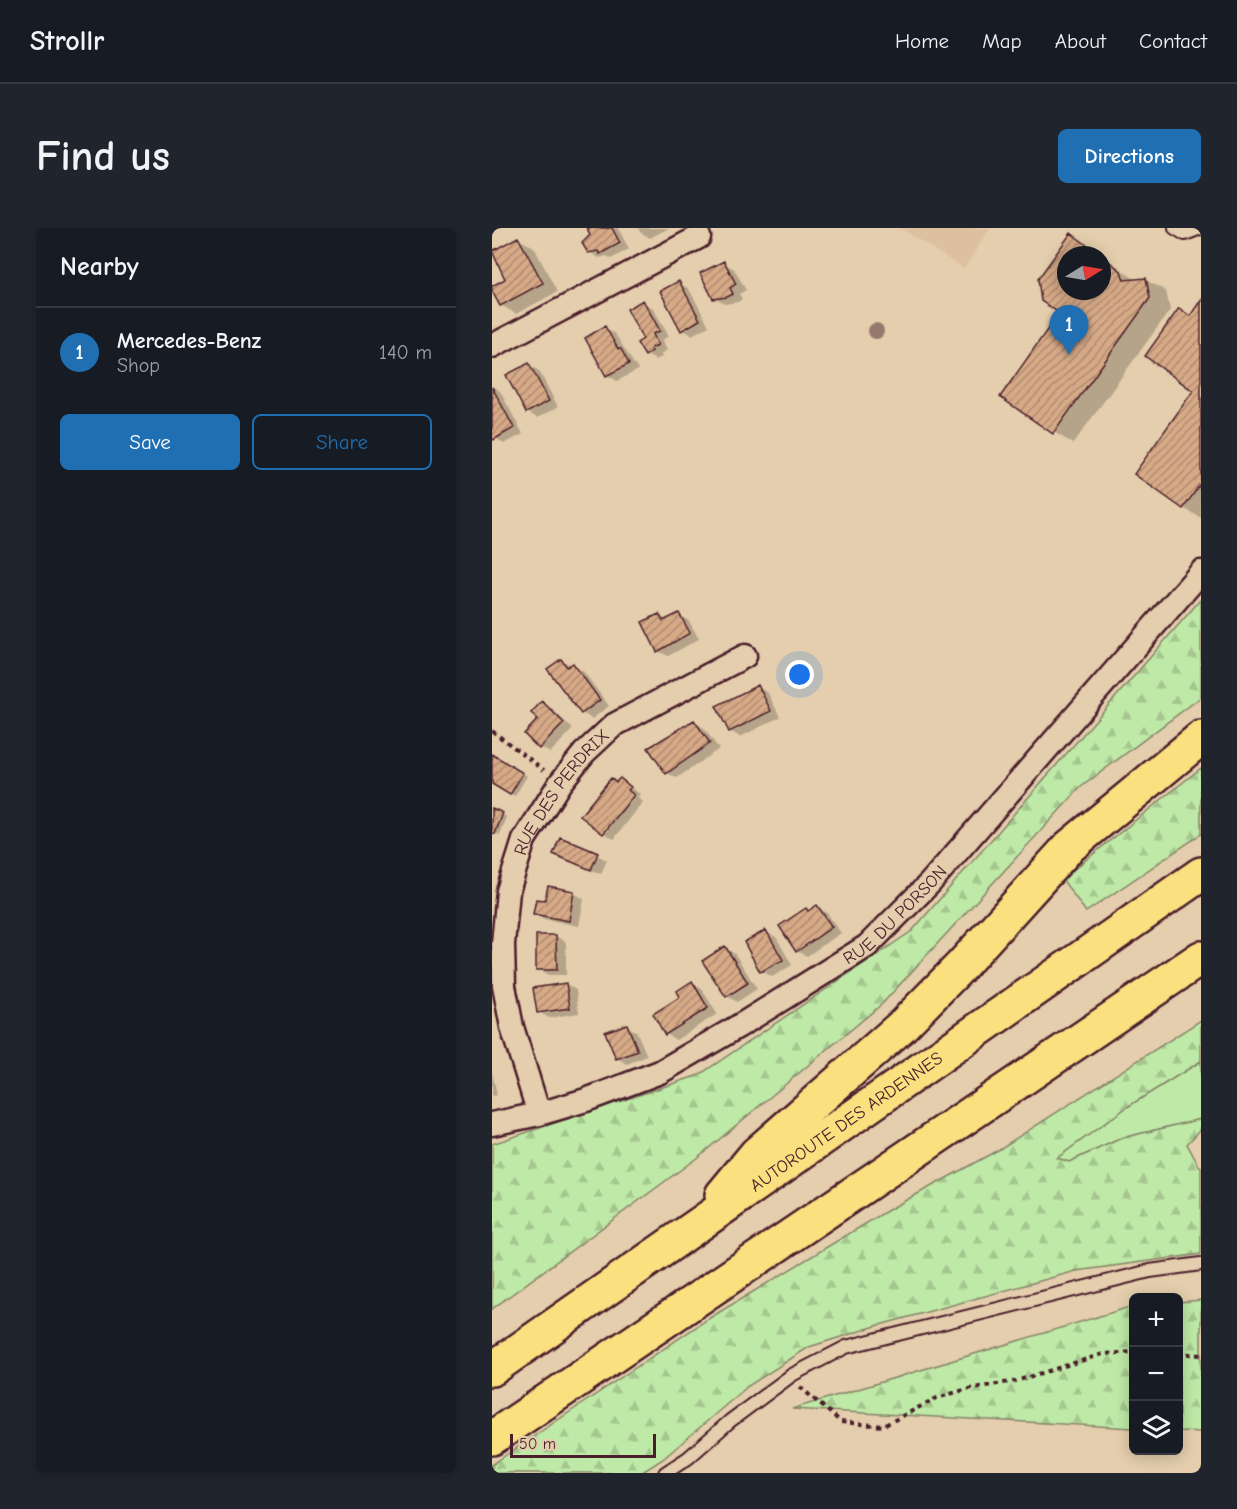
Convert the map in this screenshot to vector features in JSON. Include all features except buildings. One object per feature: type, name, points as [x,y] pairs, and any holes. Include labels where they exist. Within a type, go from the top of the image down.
[{"type":"highway","points":[[696,1226],[756,1154],[902,1026],[962,965],[1069,847],[1201,738]]},
{"type":"highway","name":"AUTOROUTE DES ARDENNES","points":[[492,1369],[1201,874]]},
{"type":"highway","points":[[492,1438],[1201,958]]},
{"type":"highway","points":[[1163,984],[1201,977]]},
{"type":"street","points":[[492,346],[699,237]]},
{"type":"street","name":"RUE DU PORSON","points":[[492,1124],[539,1114],[586,1100],[660,1072],[744,1023],[867,945],[930,883],[1201,572]]},
{"type":"street","name":"RUE DES PERDRIX","points":[[539,1114],[512,1027],[504,986],[503,944],[508,891],[524,840],[560,783],[584,753],[614,725],[746,656]]},
{"type":"lane","points":[[1175,228],[1185,234],[1201,228]]},
{"type":"lane","points":[[665,1473],[688,1458],[730,1421],[792,1375],[846,1347],[1150,1271],[1201,1264]]},
{"type":"path","points":[[492,731],[560,783]]},
{"type":"path","points":[[792,1375],[804,1392],[841,1422],[883,1426],[937,1398],[967,1389],[1016,1381],[1103,1354],[1129,1352]]},
{"type":"path","points":[[1183,1353],[1201,1355]]},
{"type":"shaded area","points":[[900,228],[990,228],[964,269]]},
{"type":"green space","points":[[1201,599],[1201,697],[1081,787],[882,1004],[698,1157],[492,1309],[492,1144],[699,1075],[912,931]]},
{"type":"green space","points":[[1201,768],[1201,834],[1086,912],[1062,879]]},
{"type":"green space","points":[[1201,1020],[1201,1061],[1127,1107],[1057,1158],[1069,1162],[1122,1138],[1201,1119],[1201,1129],[1187,1144],[1201,1167],[1201,1254],[1076,1271],[876,1326],[809,1347],[748,1386],[663,1459],[641,1473],[492,1473],[492,1465],[506,1455],[708,1319],[890,1209],[998,1150]]},
{"type":"green space","points":[[1201,1061],[1201,1119],[1122,1138],[1069,1162],[1057,1158],[1127,1107]]},
{"type":"green space","points":[[1201,1300],[1201,1432],[1183,1431],[1183,1302]]},
{"type":"green space","points":[[1129,1307],[1129,1428],[792,1409]]},
{"type":"place","name":"Mercedes-Benz","points":[[1069,355]]}]
